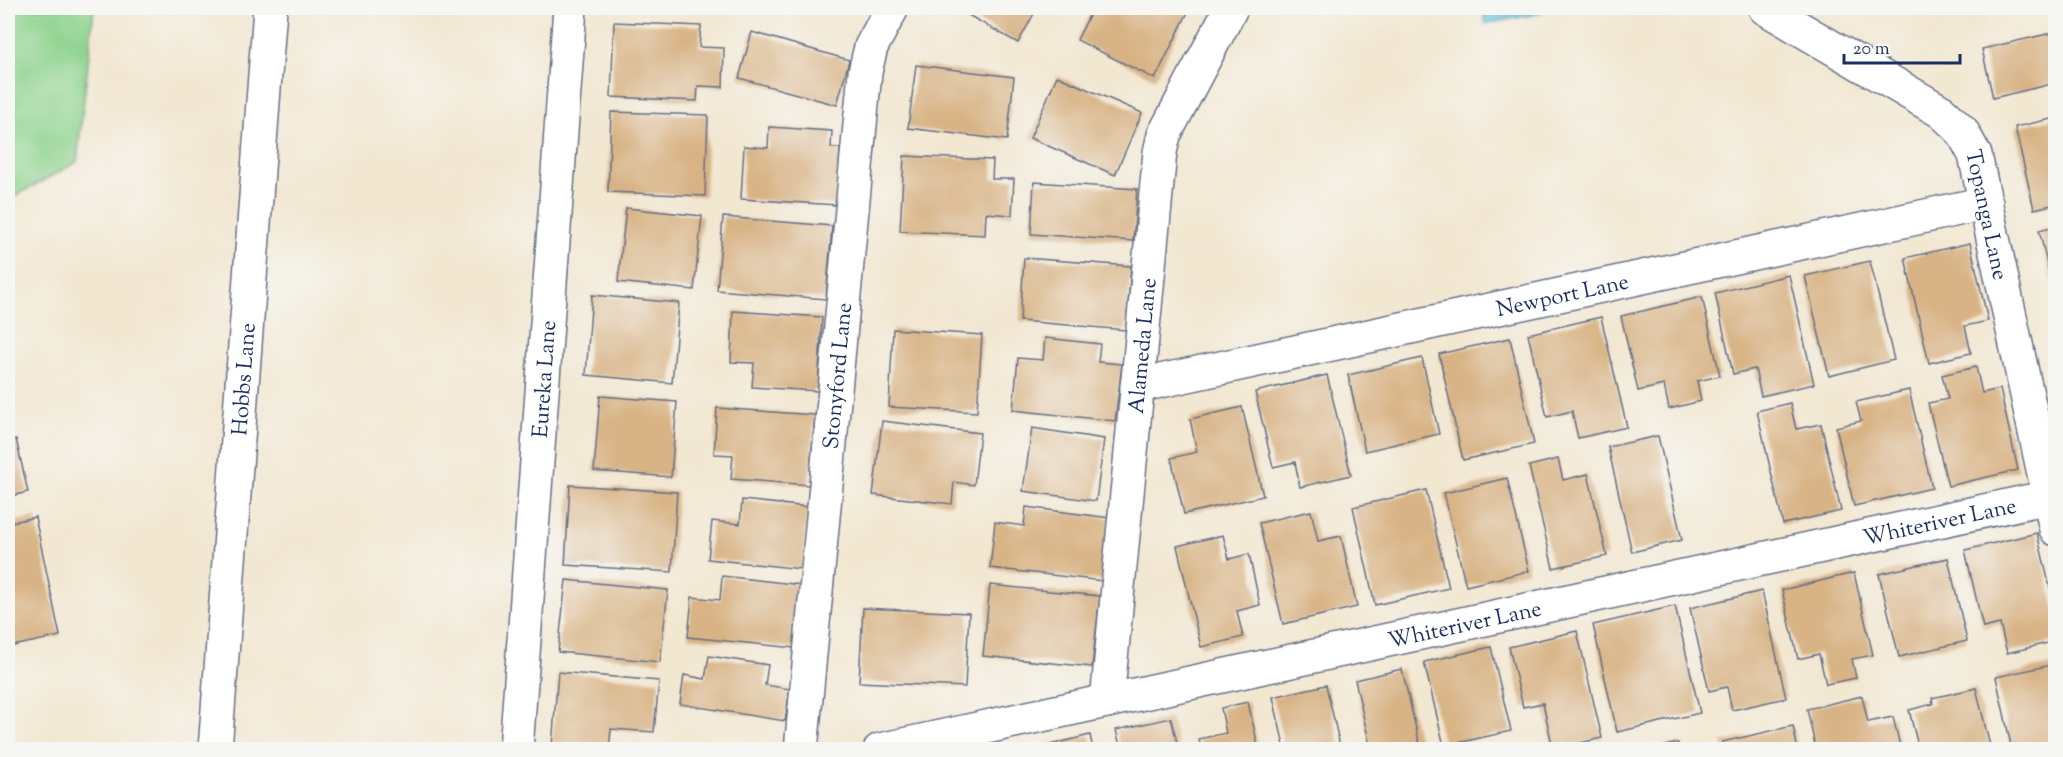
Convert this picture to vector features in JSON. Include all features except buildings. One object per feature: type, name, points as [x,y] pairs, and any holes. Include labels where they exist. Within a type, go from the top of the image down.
[{"type":"street","name":"Hobbs Lane","points":[[215,750],[270,8]]},
{"type":"street","name":"Eureka Lane","points":[[516,750],[570,8]]},
{"type":"street","name":"Stonyford Lane","points":[[801,750],[865,72],[871,47],[892,8]]},
{"type":"street","name":"Alameda Lane","points":[[1107,701],[1160,152],[1164,135],[1231,8]]},
{"type":"street","name":"Topanga Lane","points":[[1765,8],[1942,112],[1962,131],[1975,155],[2055,529]]},
{"type":"street","name":"Newport Lane","points":[[1137,387],[1986,203]]},
{"type":"street","name":"Whiteriver Lane","points":[[880,750],[2049,497]]},
{"type":"green space","points":[[8,8],[94,8],[77,162],[8,200]]},
{"type":"water","points":[[1482,8],[1541,8],[1542,13],[1486,24]]}]
